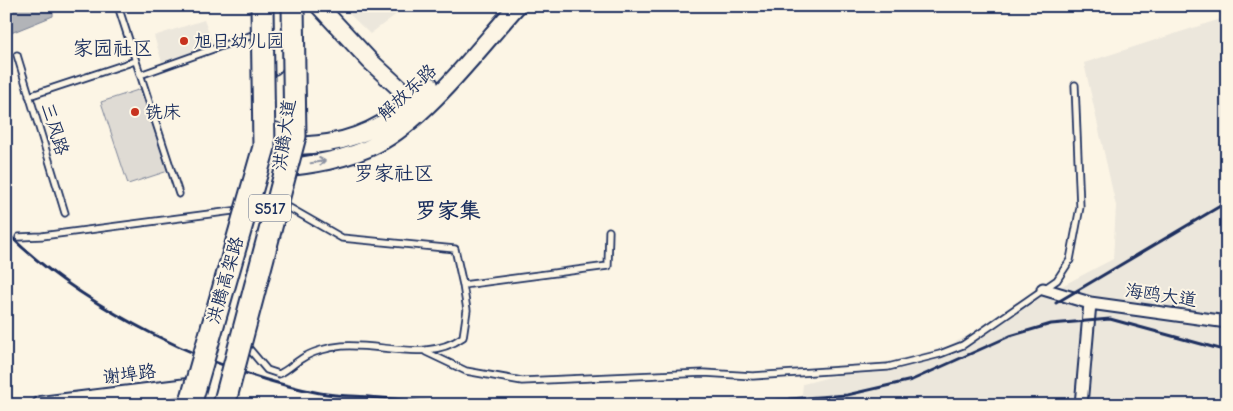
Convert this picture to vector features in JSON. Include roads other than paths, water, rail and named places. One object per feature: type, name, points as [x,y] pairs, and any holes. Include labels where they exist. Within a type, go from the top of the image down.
[{"type":"highway","name":"洪腾高架路","points":[[190,405],[264,147],[275,6]]},
{"type":"highway","name":"洪腾高架路","points":[[224,405],[295,136],[275,6]]},
{"type":"main road","name":"洪腾大道","points":[[275,6],[280,148]]},
{"type":"main road","name":"洪腾大道","points":[[215,405],[215,384],[280,148],[298,6]]},
{"type":"main road","points":[[320,6],[370,61],[419,106]]},
{"type":"main road","name":"解放东路","points":[[280,148],[329,143],[358,136],[419,106],[502,6]]},
{"type":"main road","name":"解放东路","points":[[275,168],[330,160],[376,145],[419,106],[517,6]]},
{"type":"main road","name":"洪腾大道","points":[[202,405],[215,384]]},
{"type":"main road","name":"谢埠路","points":[[40,405],[215,384]]},
{"type":"street","name":"海鸥大道","points":[[1043,289],[1090,303],[1227,322]]},
{"type":"street","points":[[1081,405],[1090,303]]},
{"type":"lane","points":[[118,6],[178,194]]},
{"type":"lane","points":[[140,75],[248,39],[267,28],[275,6]]},
{"type":"lane","name":"三风路","points":[[17,55],[66,213]]},
{"type":"lane","points":[[29,96],[135,61]]},
{"type":"lane","points":[[426,352],[466,371],[522,381],[704,373],[753,376],[888,367],[940,354],[963,345],[1057,280],[1070,260],[1080,207],[1075,85]]},
{"type":"lane","points":[[19,237],[42,236],[206,216],[264,206],[288,207],[342,238],[455,249],[467,310],[463,337],[454,344],[426,352],[342,346],[302,358],[279,374],[267,370],[245,344]]},
{"type":"lane","points":[[463,285],[608,266],[609,230]]},
{"type":"railway","points":[[1056,303],[1227,202]]},
{"type":"railway","points":[[6,232],[37,260],[72,286],[111,311],[152,334],[237,370],[279,383],[326,394],[464,405]]},
{"type":"railway","points":[[789,399],[847,395],[912,380],[1010,336],[1051,324],[1110,319],[1227,351]]},
{"type":"railway","points":[[732,403],[795,399]]},
{"type":"railway","points":[[837,401],[905,405]]},
{"type":"railway","points":[[1186,405],[1225,401]]},
{"type":"railway","points":[[709,405],[739,404]]},
{"type":"place","name":"旭日幼儿园","points":[[184,41]]},
{"type":"place","name":"铣床","points":[[135,112]]},
{"type":"district","name":"家园社区","points":[[113,48]]},
{"type":"district","name":"罗家社区","points":[[394,173]]},
{"type":"district","name":"罗家集","points":[[448,210]]}]
